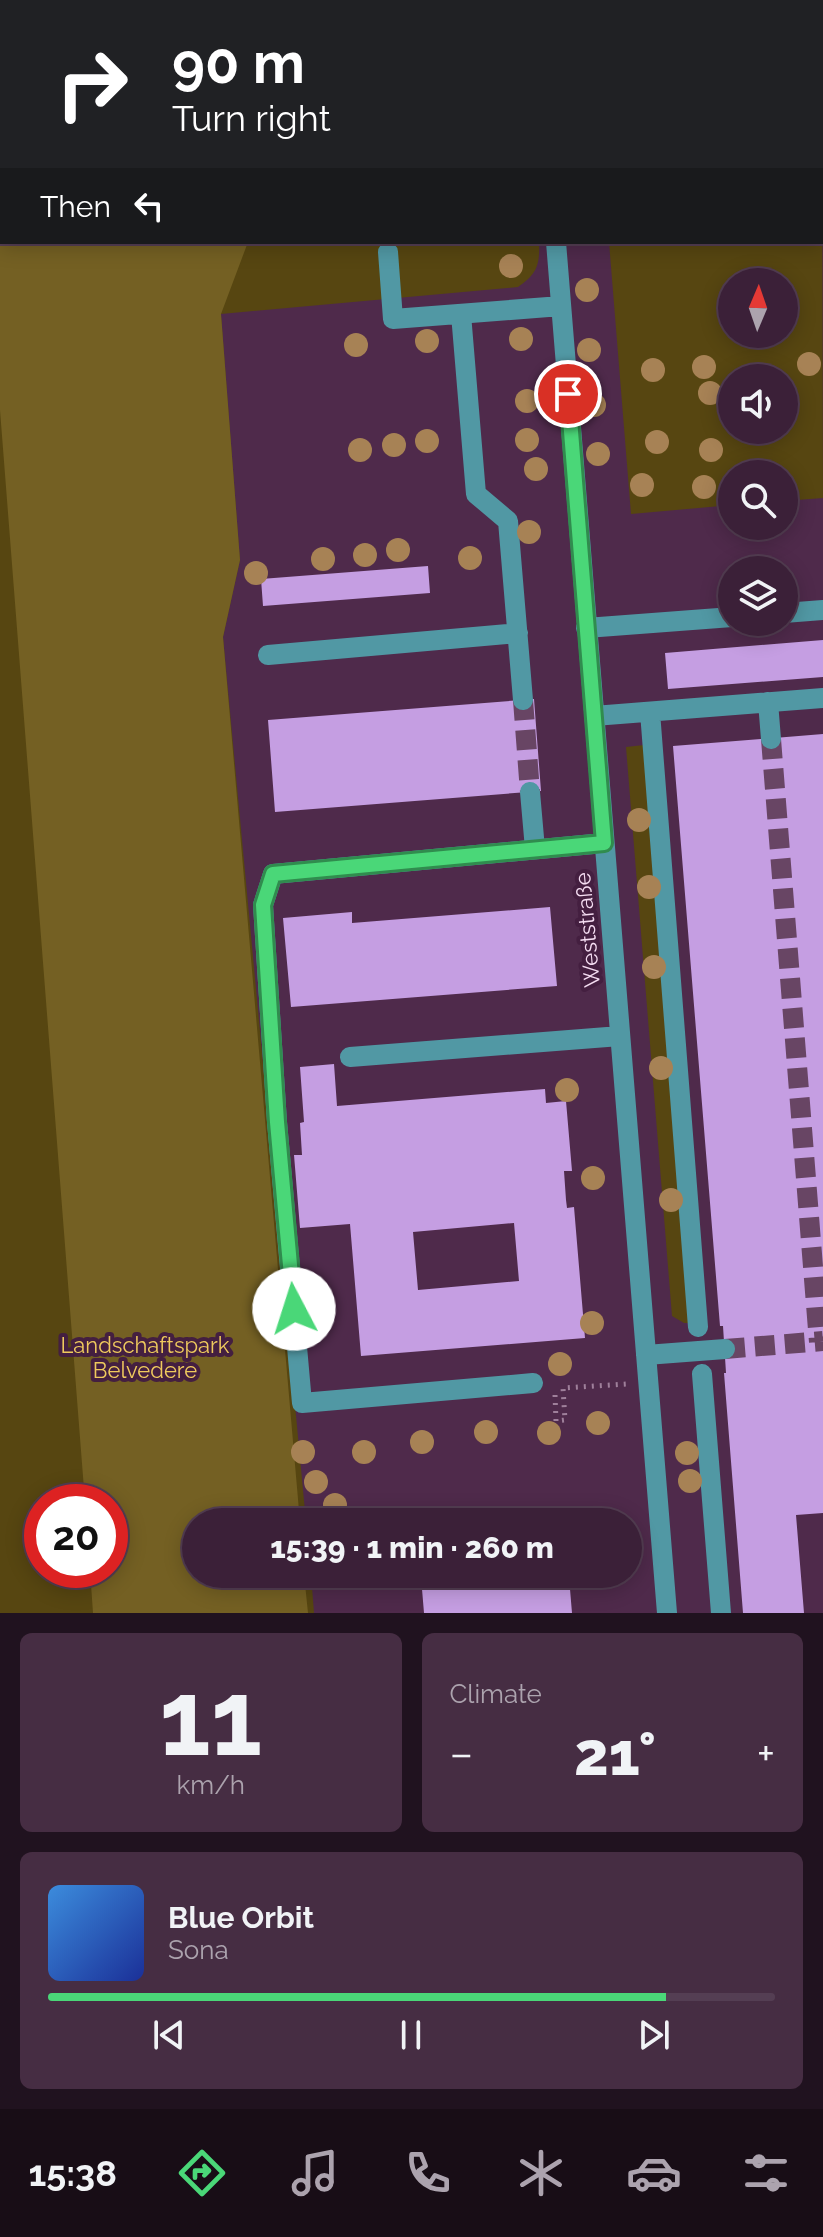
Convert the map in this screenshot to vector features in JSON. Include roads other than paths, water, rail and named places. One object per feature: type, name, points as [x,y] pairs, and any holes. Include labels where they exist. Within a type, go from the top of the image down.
[{"type":"lane","name":"Weststraße","points":[[556,244],[667,1613]]},
{"type":"lane","points":[[388,252],[393,319],[561,306]]},
{"type":"lane","points":[[461,314],[476,494],[508,521],[523,700]]},
{"type":"lane","points":[[798,612],[823,610]]},
{"type":"lane","points":[[586,628],[718,618]]},
{"type":"lane","points":[[268,655],[518,633]]},
{"type":"lane","points":[[594,716],[823,698]]},
{"type":"lane","points":[[768,702],[771,739]]},
{"type":"lane","points":[[650,712],[698,1327]]},
{"type":"lane","points":[[530,792],[535,849]]},
{"type":"lane","points":[[533,1383],[302,1403],[277,1122],[263,905],[273,874],[604,843]]},
{"type":"lane","points":[[350,1057],[620,1036]]},
{"type":"lane","points":[[646,1355],[725,1349]]},
{"type":"lane","points":[[702,1374],[721,1613]]},
{"type":"tunnel","points":[[523,700],[530,792]]},
{"type":"tunnel","points":[[771,739],[819,1342]]},
{"type":"tunnel","points":[[725,1349],[823,1341]]},
{"type":"park label","name":"Landschaftspark Belvedere","points":[[145,1358]]}]
